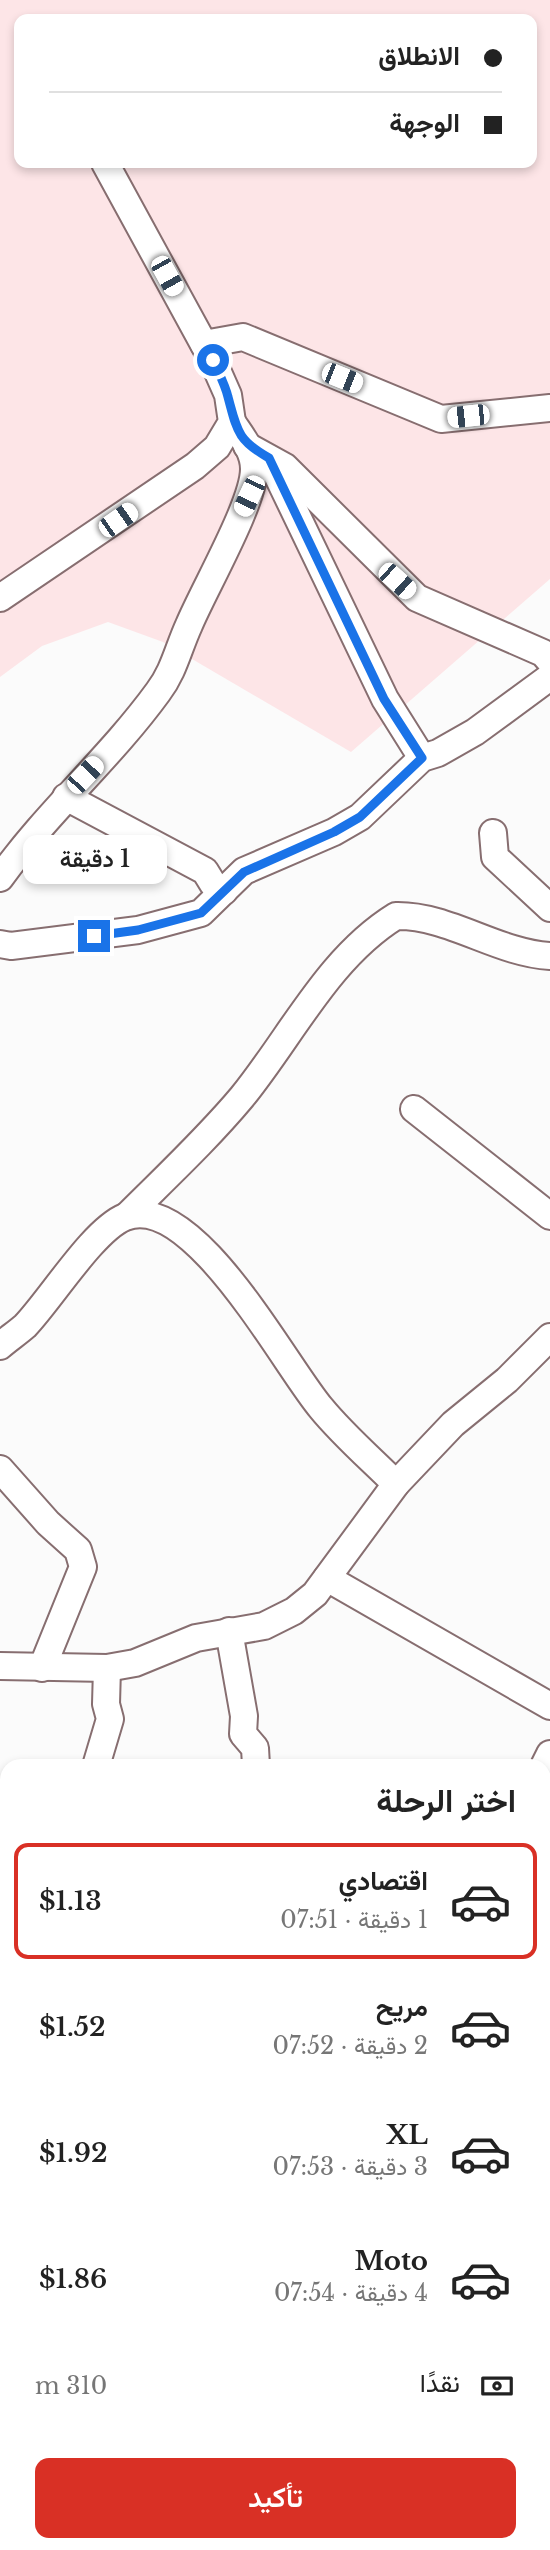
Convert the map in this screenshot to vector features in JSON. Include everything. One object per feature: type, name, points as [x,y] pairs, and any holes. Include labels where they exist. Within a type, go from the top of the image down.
[{"type":"street","points":[[108,168],[204,344],[228,396],[232,422],[258,452],[384,699],[422,758]]},
{"type":"street","points":[[204,344],[243,337],[441,419],[550,408]]},
{"type":"street","points":[[0,598],[195,466],[216,447],[232,422]]},
{"type":"street","points":[[258,452],[285,467],[416,598],[543,653],[550,661]]},
{"type":"street","points":[[0,878],[32,834],[122,736],[174,670],[188,627],[249,496],[254,472],[253,454],[258,452]]},
{"type":"street","points":[[0,944],[11,946],[138,930],[201,913],[244,872],[334,832],[360,817],[422,758],[438,753],[475,732],[550,677]]},
{"type":"street","points":[[66,797],[205,872],[213,884],[224,891]]},
{"type":"street","points":[[493,833],[495,857],[550,908]]},
{"type":"street","points":[[0,1346],[24,1326],[107,1228],[127,1216],[195,1150],[242,1097],[328,977],[396,916],[407,916],[456,929],[527,955],[550,956]]},
{"type":"street","points":[[414,1109],[550,1216]]},
{"type":"street","points":[[127,1216],[155,1217],[183,1230],[242,1292],[321,1409],[396,1483]]},
{"type":"street","points":[[0,1666],[107,1668],[135,1663],[195,1638],[264,1626],[294,1611],[315,1594],[396,1483],[453,1424],[507,1380],[550,1337]]},
{"type":"street","points":[[0,1469],[48,1523],[78,1550],[83,1567],[42,1668]]},
{"type":"street","points":[[327,1578],[550,1706]]},
{"type":"street","points":[[229,1631],[244,1716],[243,1734],[255,1748],[256,1759]]},
{"type":"street","points":[[98,1759],[110,1719],[106,1704],[107,1668]]},
{"type":"shaded area","points":[[0,0],[550,0],[550,579],[351,752],[163,642],[108,622],[42,646],[0,677]]},
{"type":"route","points":[[94,936],[138,930],[201,913],[244,872],[334,832],[360,817],[422,758],[384,699],[291,509],[269,458],[247,446],[232,422],[228,396],[213,360]]}]
